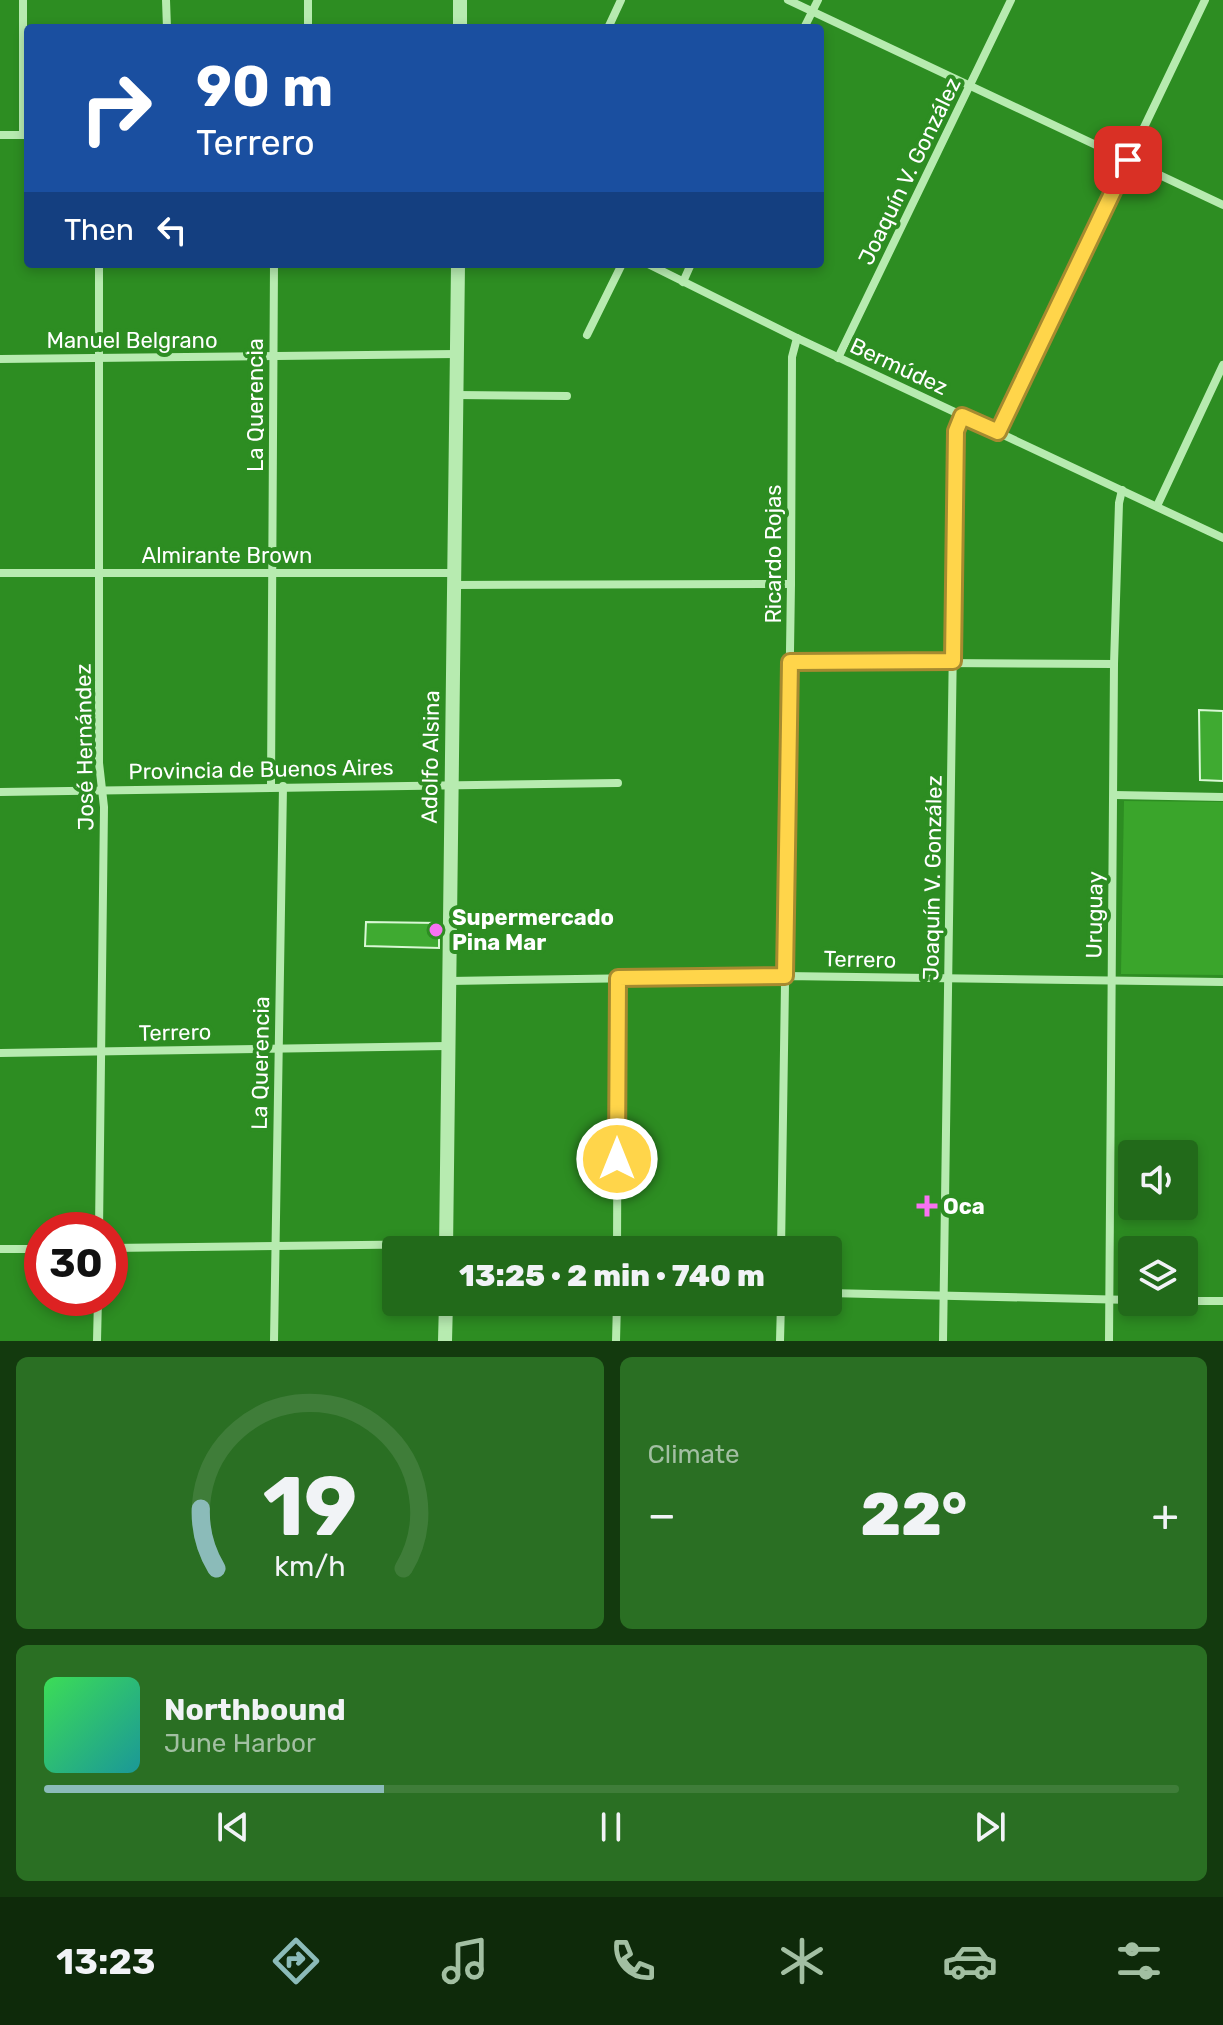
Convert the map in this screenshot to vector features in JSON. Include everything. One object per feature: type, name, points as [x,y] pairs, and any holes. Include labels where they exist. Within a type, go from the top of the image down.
[{"type":"street","points":[[23,0],[24,45]]},
{"type":"street","points":[[166,0],[167,24]]},
{"type":"street","points":[[308,0],[308,24]]},
{"type":"street","points":[[460,0],[460,24]]},
{"type":"street","points":[[610,24],[621,0]]},
{"type":"street","points":[[788,0],[1223,205]]},
{"type":"street","points":[[806,24],[818,0]]},
{"type":"street","name":"Joaquín V. González","points":[[838,358],[1011,0]]},
{"type":"street","points":[[998,432],[1205,0]]},
{"type":"street","points":[[0,135],[24,135]]},
{"type":"street","name":"José Hernández","points":[[99,268],[99,763],[103,789],[99,1212]]},
{"type":"street","name":"La Querencia","points":[[271,786],[274,268]]},
{"type":"street","name":"Adolfo Alsina","points":[[446,1236],[458,268]]},
{"type":"street","points":[[587,335],[620,268]]},
{"type":"street","name":"Bermúdez","points":[[656,268],[838,358],[1223,538]]},
{"type":"street","points":[[683,282],[689,268]]},
{"type":"street","name":"Ricardo Rojas","points":[[781,1236],[792,357],[797,338]]},
{"type":"street","name":"Manuel Belgrano","points":[[0,359],[456,354]]},
{"type":"street","points":[[1157,506],[1223,365]]},
{"type":"street","points":[[456,395],[567,396]]},
{"type":"street","name":"Joaquín V. González","points":[[943,1341],[956,431],[962,416]]},
{"type":"street","name":"Uruguay","points":[[1109,1341],[1114,664],[1122,490]]},
{"type":"street","name":"Almirante Brown","points":[[0,573],[274,573],[791,584]]},
{"type":"street","points":[[790,662],[1114,664]]},
{"type":"street","name":"Provincia de Buenos Aires","points":[[0,792],[618,783]]},
{"type":"street","name":"La Querencia","points":[[274,1341],[283,786]]},
{"type":"street","points":[[1114,795],[1223,797]]},
{"type":"street","name":"Terrero","points":[[449,981],[785,976],[1223,982]]},
{"type":"street","points":[[617,1236],[618,978]]},
{"type":"street","name":"Terrero","points":[[0,1053],[447,1046]]},
{"type":"street","points":[[128,1248],[382,1247]]},
{"type":"street","points":[[0,1249],[24,1249]]},
{"type":"street","points":[[842,1293],[1118,1300]]},
{"type":"street","points":[[1198,1301],[1223,1301]]},
{"type":"street","points":[[97,1341],[98,1316]]},
{"type":"street","points":[[445,1341],[446,1316]]},
{"type":"street","points":[[616,1341],[617,1316]]},
{"type":"street","points":[[780,1341],[781,1316]]},
{"type":"green space","points":[[1124,801],[1223,802],[1223,975],[1121,974]]},
{"type":"building","points":[[1199,710],[1223,711],[1223,781],[1200,780]]},
{"type":"building","points":[[366,922],[439,923],[439,948],[365,946]]},
{"type":"place","name":"Supermercado Pina Mar","points":[[436,930]]},
{"type":"place","name":"Oca","points":[[927,1206]]},
{"type":"route","points":[[617,1159],[618,978],[785,976],[790,662],[953,661],[956,431],[962,416],[998,432],[1128,160]]}]
